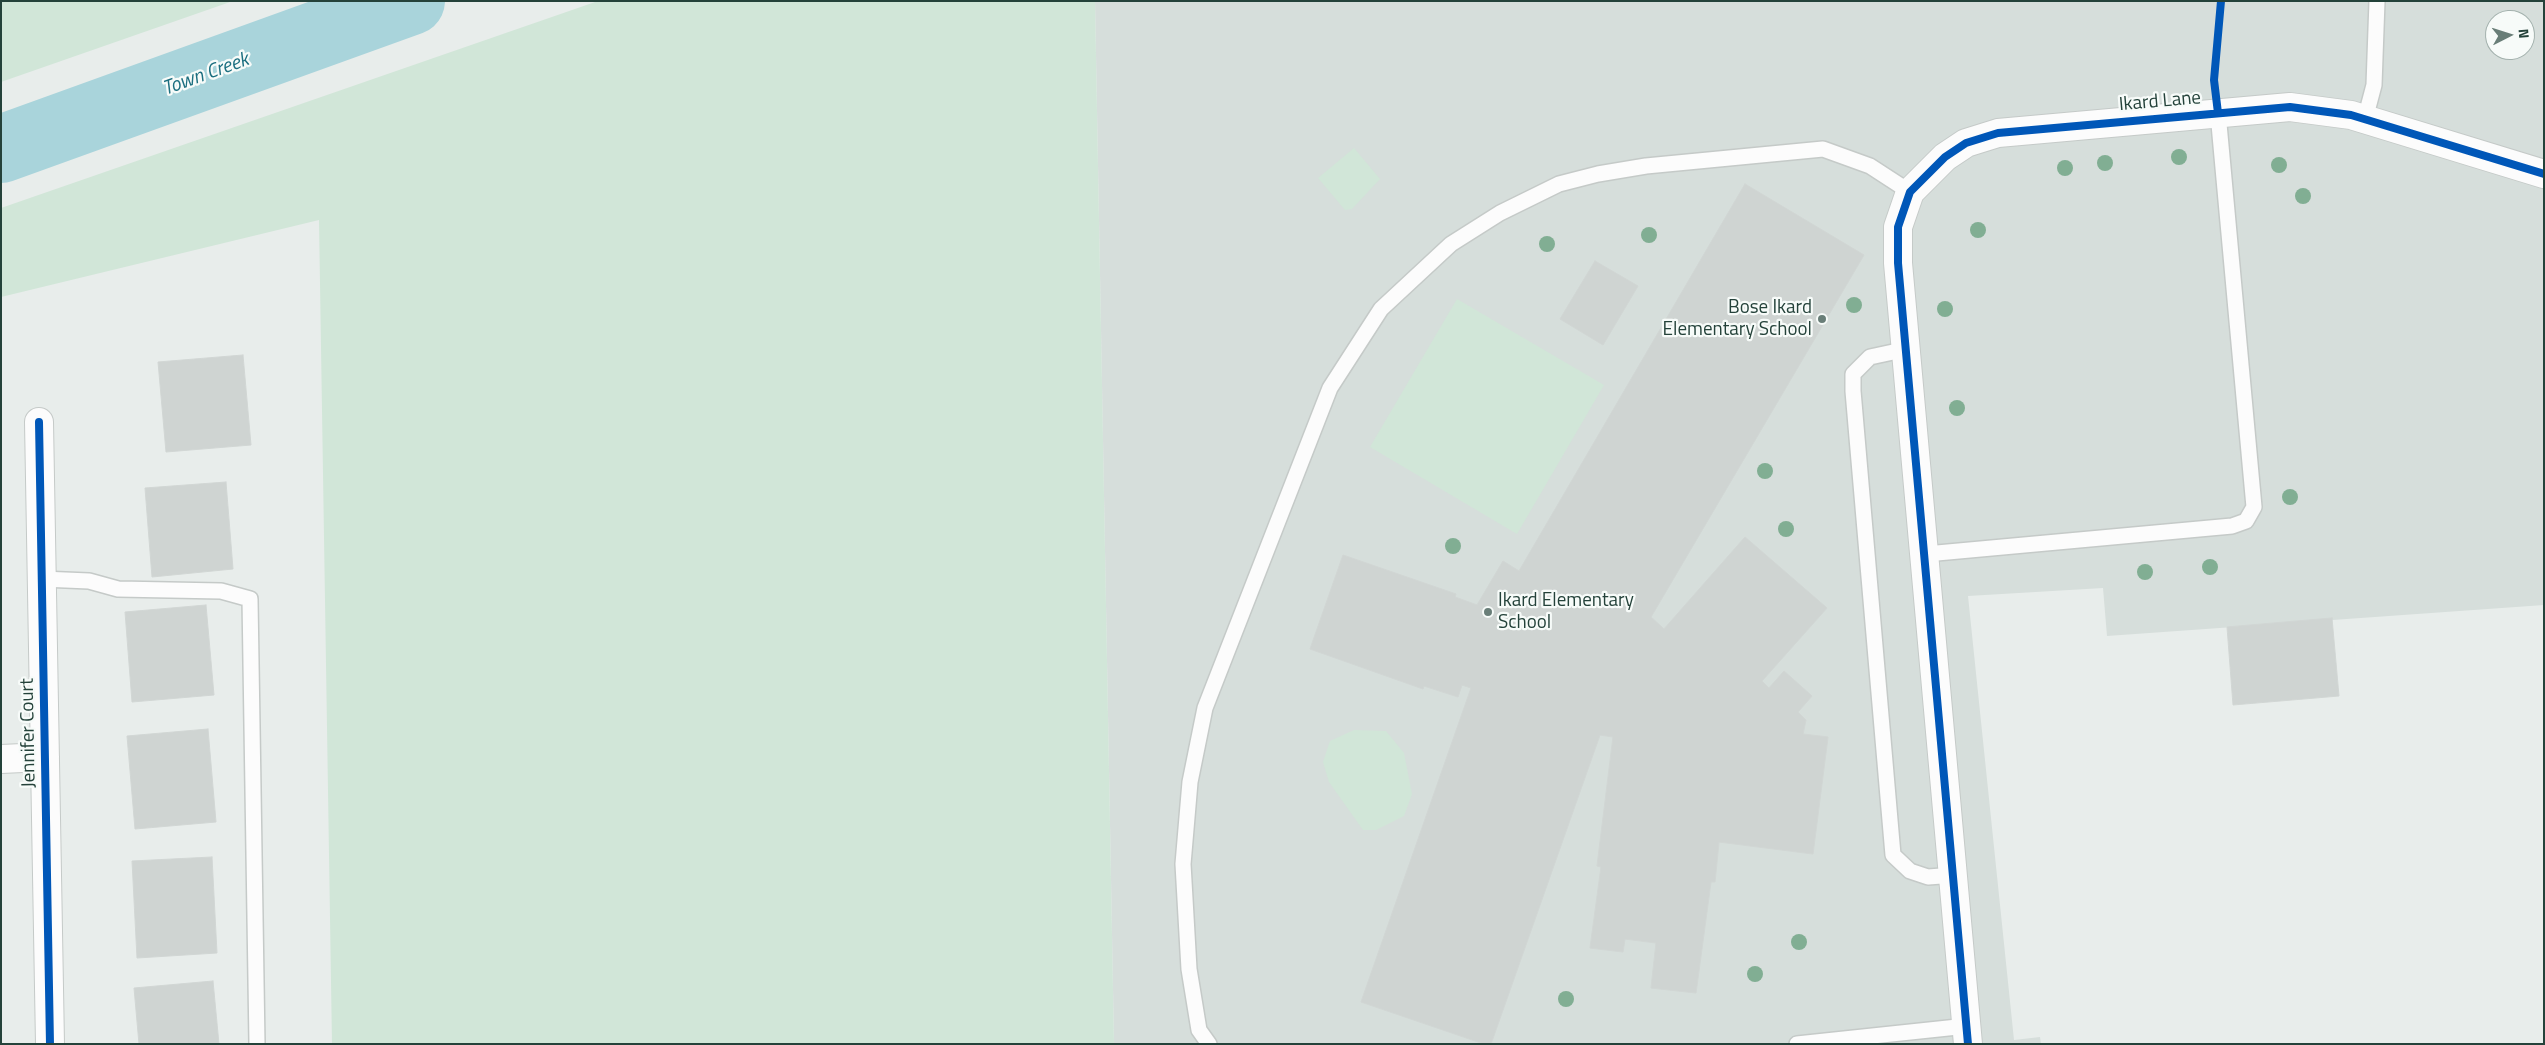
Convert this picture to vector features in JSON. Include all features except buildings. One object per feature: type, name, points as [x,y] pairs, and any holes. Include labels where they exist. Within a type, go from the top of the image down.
[{"type":"street","name":"Ikard Lane","points":[[1910,192],[1945,157],[1966,143],[1998,134],[2290,108],[2321,110],[2365,119],[2544,174]]},
{"type":"street","points":[[1910,192],[1898,227],[1898,263],[1955,875],[1967,1035]]},
{"type":"street","name":"Jennifer Court","points":[[39,422],[50,1044]]},
{"type":"street","points":[[1,759],[45,757]]},
{"type":"lane","points":[[2365,119],[2374,85],[2377,1]]},
{"type":"lane","points":[[1926,554],[2232,526],[2246,521],[2254,507],[2218,113]]},
{"type":"lane","points":[[1209,1044],[1199,1030],[1189,969],[1183,864],[1190,782],[1205,708],[1330,388],[1381,309],[1451,244],[1500,214],[1559,184],[1598,174],[1646,166],[1823,149],[1870,166],[1910,192]]},
{"type":"lane","points":[[1907,348],[1870,356],[1853,374],[1893,855],[1910,871],[1928,876],[1955,875]]},
{"type":"lane","points":[[42,579],[89,580],[118,588],[221,590],[250,599],[257,1044]]},
{"type":"lane","points":[[1797,1044],[1967,1035]]},
{"type":"shaded area","name":"Bose Ikard Elementary School","points":[[1095,1],[2544,1],[2544,605],[2107,636],[2103,588],[1968,596],[2014,1040],[2040,1037],[2041,1044],[1114,1044]]},
{"type":"green space","points":[[1,1],[233,1],[1,82]]},
{"type":"green space","points":[[598,1],[1095,1],[1114,1044],[332,1044],[319,220],[1,297],[1,208]]},
{"type":"green space","points":[[1354,148],[1380,179],[1352,209],[1345,210],[1318,178]]},
{"type":"green space","points":[[1457,299],[1604,385],[1517,534],[1370,447]]},
{"type":"green space","points":[[1354,730],[1386,731],[1404,753],[1412,794],[1404,816],[1376,830],[1363,830],[1329,782],[1323,762],[1330,741]]},
{"type":"waterway","name":"Town Creek","points":[[1,149],[411,1]]},
{"type":"cycle path","points":[[2218,113],[2214,80],[2221,1]]},
{"type":"cycle path","points":[[1968,1044],[1898,263],[1898,227],[1910,192],[1945,157],[1966,143],[1998,133],[2290,107],[2351,115],[2544,174]]},
{"type":"cycle path","points":[[39,422],[50,1044]]},
{"type":"place","name":"Bose Ikard Elementary School","points":[[1822,319]]},
{"type":"place","name":"Ikard Elementary School","points":[[1488,612]]}]
